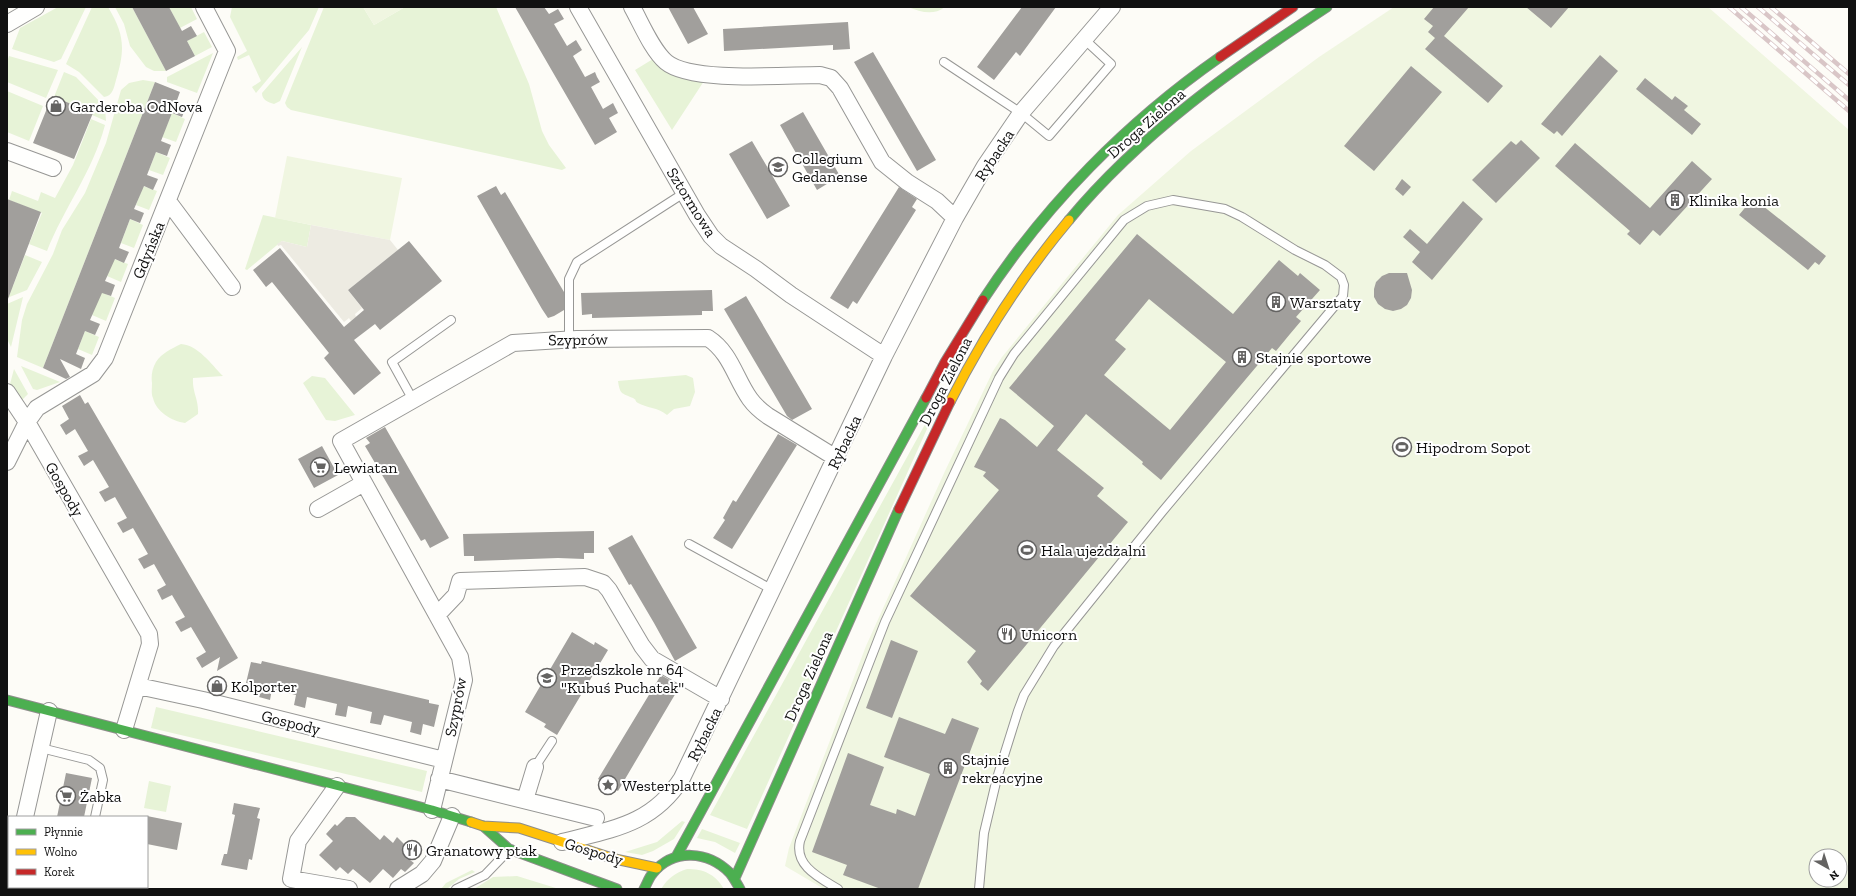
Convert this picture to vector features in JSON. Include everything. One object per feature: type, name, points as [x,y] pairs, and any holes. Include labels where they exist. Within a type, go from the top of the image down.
[{"type":"street","points":[[7,24],[36,7]]},
{"type":"street","name":"Gdyńska","points":[[7,462],[27,422],[37,408],[83,382],[100,366],[105,358],[227,51],[204,7]]},
{"type":"street","name":"Sztormowa","points":[[578,7],[684,193],[711,236],[720,246],[756,269],[791,296],[884,356]]},
{"type":"street","points":[[632,7],[655,47],[666,62],[681,70],[716,76],[820,75],[831,78],[840,88],[882,162],[907,182],[936,201],[955,218]]},
{"type":"street","name":"Rybacka","points":[[562,842],[633,823],[662,802],[674,790],[682,778],[884,356],[955,218],[985,166],[1021,113],[1112,7]]},
{"type":"street","name":"Droga Zielona","points":[[676,857],[945,362],[978,308],[1006,267],[1025,241],[1067,192],[1136,124],[1190,78],[1293,7]]},
{"type":"street","name":"Droga Zielona","points":[[735,878],[880,551],[950,401],[972,359],[1014,291],[1073,214],[1122,163],[1178,113],[1244,63],[1327,7]]},
{"type":"street","points":[[7,151],[53,168]]},
{"type":"street","points":[[168,201],[232,288]]},
{"type":"street","name":"Szyprów","points":[[432,810],[460,703],[464,680],[460,657],[341,441],[513,342],[569,339],[708,338],[723,350],[750,398],[759,409],[836,458]]},
{"type":"street","name":"Gospody","points":[[7,392],[27,422],[148,634],[150,644],[124,730]]},
{"type":"street","points":[[318,509],[364,483]]},
{"type":"street","points":[[437,615],[456,595],[460,581],[585,577],[602,583],[609,590],[645,651],[652,659],[721,699]]},
{"type":"street","name":"Gospody","points":[[138,686],[203,700],[444,760]]},
{"type":"street","name":"Gospody","points":[[7,700],[452,816],[483,826],[514,839],[617,889]]},
{"type":"street","points":[[25,816],[49,711]]},
{"type":"street","points":[[525,800],[535,767]]},
{"type":"street","points":[[439,779],[596,818]]},
{"type":"street","points":[[337,786],[298,841],[291,878],[349,889]]},
{"type":"street","points":[[398,889],[422,874],[433,861],[452,816]]},
{"type":"street","name":"Gospody","points":[[483,826],[514,839],[562,842],[615,859],[657,868]]},
{"type":"street","points":[[644,889],[650,877],[657,868],[676,857],[689,854],[702,856],[721,864],[735,878],[740,889]]},
{"type":"lane","points":[[944,62],[1021,113],[1049,136],[1111,64],[1084,39]]},
{"type":"lane","points":[[569,339],[569,279],[577,262],[684,193]]},
{"type":"lane","points":[[838,889],[816,876],[807,867],[800,856],[798,849],[800,841],[885,622],[999,378],[1014,354],[1124,220],[1147,206],[1173,200],[1225,209],[1242,217],[1324,266],[1340,278],[1344,285],[1343,296],[1162,512],[1054,646],[1024,695],[997,778],[984,832],[979,889]]},
{"type":"lane","points":[[419,397],[392,362],[451,320]]},
{"type":"lane","points":[[689,544],[773,590]]},
{"type":"lane","points":[[535,767],[552,741]]},
{"type":"lane","points":[[41,748],[89,760],[100,768],[102,780],[95,816]]},
{"type":"lane","points":[[456,889],[485,874],[514,839]]},
{"type":"green space","points":[[58,7],[86,7],[61,59],[54,62],[12,49],[20,28]]},
{"type":"green space","points":[[92,7],[108,7],[118,26],[122,43],[121,60],[114,88],[109,95],[104,97],[79,72],[66,64]]},
{"type":"green space","points":[[115,7],[132,7],[166,71],[154,71],[146,67],[130,46],[124,24]]},
{"type":"green space","points":[[169,7],[191,7],[197,19],[180,28]]},
{"type":"green space","points":[[232,7],[319,7],[309,30],[256,93],[252,87],[261,81],[249,55],[238,60],[237,57],[247,51],[230,17]]},
{"type":"green space","points":[[324,7],[363,7],[374,25],[405,7],[496,7],[529,84],[542,131],[549,145],[566,168],[562,170],[291,110],[285,103]]},
{"type":"green space","points":[[363,7],[405,7],[374,25]]},
{"type":"green space","points":[[908,7],[945,7],[936,12],[922,12]]},
{"type":"green space","name":"Hipodrom Sopot","points":[[1394,7],[1708,7],[1849,130],[1849,889],[824,889],[785,866],[789,848],[866,646],[945,471],[993,371],[1002,357],[1118,215],[1191,151],[1319,57]]},
{"type":"green space","points":[[204,32],[212,47],[195,56],[187,41]]},
{"type":"green space","points":[[302,47],[280,101],[274,104],[266,100],[262,93]]},
{"type":"green space","points":[[213,53],[197,93],[167,82],[167,77]]},
{"type":"green space","points":[[9,56],[58,70],[46,98],[7,82],[7,62]]},
{"type":"green space","points":[[653,59],[704,81],[672,130],[635,70]]},
{"type":"green space","points":[[64,72],[76,77],[105,107],[106,121],[92,115],[93,113],[54,97]]},
{"type":"green space","points":[[143,80],[155,82],[43,368],[17,357],[22,320],[27,304],[53,254],[62,230],[85,193],[106,143],[121,90],[129,83]]},
{"type":"green space","points":[[7,91],[43,106],[29,141],[7,132]]},
{"type":"green space","points":[[172,113],[185,119],[176,142],[162,137]]},
{"type":"green space","points":[[91,119],[105,125],[100,142],[86,174],[47,251],[29,244],[42,213],[9,200],[12,191],[38,201],[41,192],[55,198],[73,165]]},
{"type":"green space","points":[[156,152],[170,158],[163,175],[149,170]]},
{"type":"green space","points":[[287,156],[402,178],[390,240],[275,218]]},
{"type":"green space","points":[[143,186],[157,191],[149,210],[136,205]]},
{"type":"green space","points":[[263,215],[311,225],[307,247],[282,241],[247,270],[245,269]]},
{"type":"green space","points":[[130,219],[143,225],[134,248],[121,243]]},
{"type":"green space","points":[[25,255],[42,262],[27,290],[7,298],[7,284],[13,286]]},
{"type":"green space","points":[[114,259],[128,264],[121,282],[107,276]]},
{"type":"green space","points":[[101,292],[115,298],[106,321],[92,315]]},
{"type":"green space","points":[[23,297],[11,347],[7,339],[7,304]]},
{"type":"green space","points":[[85,331],[99,337],[92,355],[78,349]]},
{"type":"green space","points":[[181,344],[187,345],[199,351],[223,376],[193,378],[198,404],[198,414],[185,423],[170,418],[161,412],[157,408],[152,396],[152,372],[156,362],[164,354]]},
{"type":"green space","points":[[21,366],[60,382],[37,390],[33,389]]},
{"type":"green space","points":[[14,369],[28,394],[21,401],[10,384]]},
{"type":"green space","points":[[686,375],[693,378],[695,392],[690,406],[674,409],[667,415],[660,410],[641,405],[635,399],[622,393],[618,381]]},
{"type":"green space","points":[[312,376],[325,378],[355,415],[335,421],[326,420],[303,383]]},
{"type":"green space","points":[[934,408],[936,409],[747,829],[710,815]]},
{"type":"green space","points":[[156,707],[427,771],[422,792],[151,728]]},
{"type":"green space","points":[[149,781],[171,786],[166,812],[144,808]]},
{"type":"green space","points":[[682,821],[685,822],[674,839],[653,851],[642,855],[625,852],[657,842]]},
{"type":"green space","points":[[702,829],[740,843],[735,853],[715,842],[697,838]]},
{"type":"green space","points":[[687,869],[699,870],[708,873],[721,884],[724,889],[661,889],[672,876]]},
{"type":"green space","points":[[472,870],[475,872],[459,879],[447,889],[441,889],[446,883]]},
{"type":"green space","points":[[517,876],[559,889],[474,889],[493,877]]},
{"type":"shaded area","points":[[311,225],[390,240],[398,250],[348,290],[362,308],[355,314],[356,317],[351,321],[349,318],[344,322],[281,245],[278,246],[277,244],[282,241],[307,247]]},
{"type":"building","points":[[132,7],[169,7],[182,31],[191,26],[197,36],[187,41],[195,56],[166,71]]},
{"type":"building","points":[[515,7],[544,7],[549,14],[558,9],[564,19],[554,24],[567,46],[576,40],[582,50],[573,56],[585,77],[595,72],[600,82],[591,87],[603,109],[613,103],[618,113],[609,118],[617,132],[595,145]]},
{"type":"building","points":[[668,7],[693,7],[708,34],[688,44]]},
{"type":"building","points":[[1022,7],[1056,7],[1020,56],[1016,52],[994,80],[977,67]]},
{"type":"building","points":[[1434,7],[1469,7],[1444,36],[1503,86],[1488,103],[1425,49],[1435,38],[1428,32],[1433,26],[1424,19]]},
{"type":"building","points":[[1526,7],[1569,7],[1551,28]]},
{"type":"building","points":[[848,22],[850,49],[833,50],[833,45],[724,51],[723,29]]},
{"type":"building","points":[[873,52],[936,160],[917,171],[854,62]]},
{"type":"building","points":[[1600,55],[1618,71],[1562,136],[1557,131],[1554,134],[1541,124]]},
{"type":"building","points":[[1411,66],[1442,92],[1374,171],[1344,146]]},
{"type":"building","points":[[1645,78],[1672,100],[1675,96],[1688,106],[1684,110],[1701,124],[1692,135],[1636,89]]},
{"type":"building","points":[[155,82],[180,92],[176,103],[186,107],[182,117],[172,113],[161,141],[171,145],[167,156],[156,152],[147,175],[158,179],[153,190],[144,186],[134,209],[144,213],[140,223],[130,219],[119,248],[129,252],[124,263],[115,259],[105,281],[115,285],[111,296],[102,293],[90,320],[100,324],[95,335],[85,331],[76,354],[85,358],[81,369],[60,359],[70,377],[66,379],[43,368]]},
{"type":"building","points":[[52,96],[93,113],[74,159],[33,143]]},
{"type":"building","points":[[803,112],[840,176],[817,190],[780,125]]},
{"type":"building","points":[[1521,140],[1540,158],[1496,203],[1472,180],[1511,141],[1516,145]]},
{"type":"building","points":[[752,141],[790,206],[767,219],[729,154]]},
{"type":"building","points":[[1575,143],[1650,208],[1692,161],[1712,179],[1660,236],[1653,230],[1640,245],[1627,234],[1630,231],[1555,166]]},
{"type":"building","points":[[1402,179],[1411,187],[1403,196],[1395,189]]},
{"type":"building","points":[[496,186],[501,195],[505,192],[564,292],[564,310],[554,316],[548,318],[542,309],[477,196]]},
{"type":"building","points":[[899,187],[917,199],[912,207],[916,210],[857,304],[853,301],[848,309],[830,298]]},
{"type":"building","points":[[1753,198],[1826,256],[1819,265],[1815,262],[1808,270],[1739,215]]},
{"type":"building","points":[[7,199],[41,212],[8,299],[7,299]]},
{"type":"building","points":[[1463,201],[1483,219],[1432,280],[1412,262],[1420,252],[1403,237],[1410,229],[1427,244]]},
{"type":"building","points":[[1137,234],[1233,314],[1279,260],[1298,276],[1300,273],[1320,290],[1296,317],[1301,321],[1276,351],[1272,348],[1161,480],[1142,464],[1143,462],[1086,414],[1057,450],[1104,488],[1097,496],[1128,522],[988,691],[980,684],[982,681],[967,662],[976,651],[910,596],[999,490],[983,476],[986,472],[974,467],[1000,418],[1005,420],[1037,447],[1054,426],[1009,388]],"holes":[[[1149,299],[1226,362],[1170,430],[1104,375],[1126,349],[1115,340]]]},
{"type":"building","points":[[409,241],[442,281],[380,330],[375,324],[354,340],[381,373],[354,395],[324,358],[329,353],[272,282],[266,287],[253,270],[280,248],[344,327],[364,310],[348,290]]},
{"type":"building","points":[[1389,273],[1407,273],[1412,290],[1411,298],[1407,305],[1401,309],[1393,311],[1385,309],[1378,304],[1374,297],[1376,282],[1382,276]]},
{"type":"building","points":[[712,290],[713,311],[702,311],[702,315],[592,318],[592,314],[582,315],[581,293]]},
{"type":"building","points":[[746,296],[812,409],[792,420],[787,416],[724,309]]},
{"type":"building","points":[[80,395],[85,404],[88,402],[238,658],[217,671],[220,657],[202,668],[196,658],[206,652],[191,627],[181,632],[175,622],[185,617],[172,595],[162,600],[157,590],[166,585],[154,564],[144,569],[138,559],[148,554],[133,528],[123,533],[117,523],[127,518],[115,497],[105,502],[99,492],[109,487],[93,460],[84,466],[78,456],[88,451],[75,429],[66,435],[60,425],[69,419],[62,406]]},
{"type":"building","points":[[385,427],[449,538],[430,548],[425,539],[421,541],[365,446],[370,443],[366,438]]},
{"type":"building","points":[[778,434],[797,445],[732,549],[713,538],[725,520],[723,518],[733,500],[736,502]]},
{"type":"building","points":[[322,446],[338,475],[314,488],[298,459]]},
{"type":"building","points":[[594,531],[594,553],[584,553],[584,559],[558,558],[474,561],[474,556],[464,556],[463,534]]},
{"type":"building","points":[[632,535],[697,648],[675,661],[631,584],[629,585],[608,548]]},
{"type":"building","points":[[572,632],[594,645],[595,642],[608,650],[557,735],[544,727],[546,724],[525,712]]},
{"type":"building","points":[[891,640],[918,651],[892,718],[866,708]]},
{"type":"building","points":[[262,661],[429,700],[429,703],[439,705],[434,727],[423,724],[421,735],[410,732],[412,722],[384,715],[381,725],[370,723],[372,712],[348,706],[346,717],[335,715],[337,704],[307,697],[305,708],[294,705],[296,695],[272,689],[270,700],[259,697],[261,686],[246,683],[251,662],[261,664]]},
{"type":"building","points":[[661,675],[680,686],[618,791],[598,779]]},
{"type":"building","points":[[899,717],[945,734],[952,718],[979,728],[918,889],[881,889],[843,875],[847,865],[812,852],[848,753],[884,767],[870,805],[896,814],[897,809],[915,816],[930,774],[884,757]]},
{"type":"building","points":[[66,773],[92,778],[84,816],[57,816]]},
{"type":"building","points":[[234,803],[260,808],[257,818],[260,819],[252,860],[249,859],[247,870],[221,865],[224,854],[227,854],[235,815],[232,814]]},
{"type":"building","points":[[148,816],[182,823],[177,850],[148,844]]},
{"type":"building","points":[[346,817],[355,817],[380,840],[384,835],[393,843],[397,837],[405,845],[410,840],[419,849],[410,860],[414,863],[405,872],[401,869],[393,878],[383,869],[370,883],[353,869],[348,874],[340,867],[336,871],[319,855],[333,841],[326,834],[335,824],[337,826]]},
{"type":"railway","points":[[1729,7],[1849,111]]},
{"type":"railway","points":[[1741,7],[1849,100]]},
{"type":"railway","points":[[1758,7],[1849,85]]},
{"type":"railway","points":[[1771,7],[1849,74]]},
{"type":"traffic: fast","points":[[1069,220],[1097,188],[1158,130],[1223,78],[1327,7]]},
{"type":"traffic: fast","points":[[983,300],[1033,231],[1090,167],[1120,137],[1152,109],[1220,57]]},
{"type":"traffic: fast","points":[[676,857],[926,398]]},
{"type":"traffic: fast","points":[[735,878],[899,509]]},
{"type":"traffic: fast","points":[[7,700],[432,810],[471,822]]},
{"type":"traffic: fast","points":[[483,826],[509,849],[617,889]]},
{"type":"traffic: fast","points":[[644,889],[649,879],[661,865],[671,859],[691,855],[712,860],[721,866],[730,873],[740,889]]},
{"type":"traffic: slow","points":[[950,402],[976,354],[1019,285],[1069,220]]},
{"type":"traffic: slow","points":[[471,822],[483,826],[519,828],[615,859],[657,868]]},
{"type":"traffic: jam","points":[[1220,57],[1293,7]]},
{"type":"traffic: jam","points":[[926,398],[945,362],[983,300]]},
{"type":"traffic: jam","points":[[899,509],[950,402]]},
{"type":"place","name":"Garderoba OdNova","points":[[56,106]]},
{"type":"place","name":"Collegium Gedanense","points":[[778,167]]},
{"type":"place","name":"Klinika konia","points":[[1675,200]]},
{"type":"place","name":"Warsztaty","points":[[1276,302]]},
{"type":"place","name":"Stajnie sportowe","points":[[1242,357]]},
{"type":"place","name":"Hipodrom Sopot","points":[[1402,447]]},
{"type":"place","name":"Lewiatan","points":[[320,467]]},
{"type":"place","name":"Hala ujeżdżalni","points":[[1027,550]]},
{"type":"place","name":"Unicorn","points":[[1007,634]]},
{"type":"place","name":"Przedszkole nr 64 \"Kubuś Puchatek\"","points":[[547,678]]},
{"type":"place","name":"Kolporter","points":[[217,686]]},
{"type":"place","name":"Stajnie rekreacyjne","points":[[948,768]]},
{"type":"place","name":"Westerplatte","points":[[608,785]]},
{"type":"place","name":"Żabka","points":[[66,796]]},
{"type":"place","name":"Granatowy ptak","points":[[412,850]]}]
